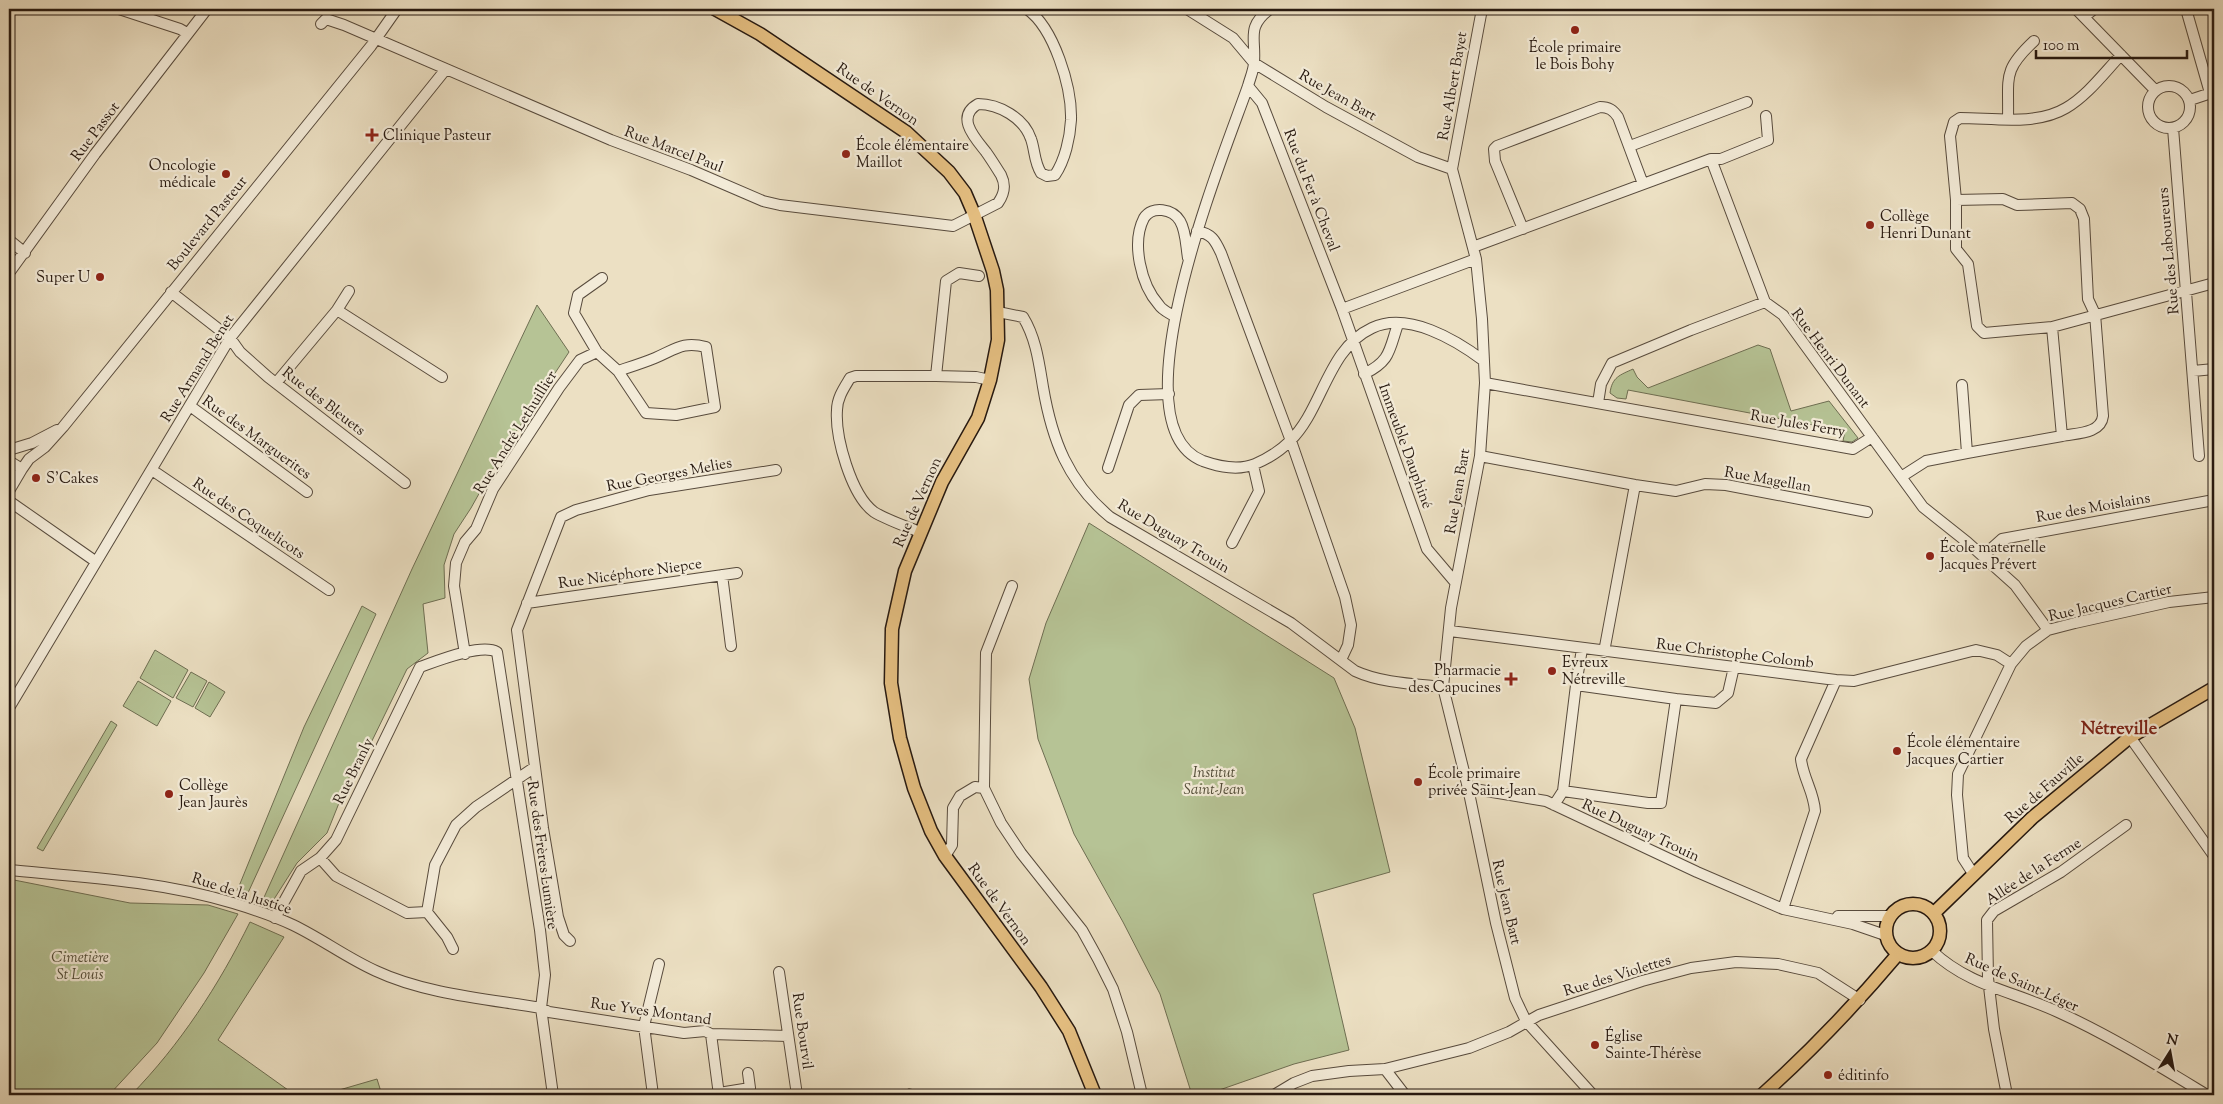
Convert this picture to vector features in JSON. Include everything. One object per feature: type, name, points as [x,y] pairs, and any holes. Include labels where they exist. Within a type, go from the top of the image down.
[{"type":"main road","name":"Rue de Vernon","points":[[715,9],[767,38],[906,132],[949,172],[964,194],[974,214],[993,271],[997,290],[998,340],[990,380],[978,418],[942,482],[905,571],[892,629],[891,683],[900,738],[914,788],[931,831],[945,856],[1042,987],[1069,1030],[1095,1095]]},
{"type":"main road","name":"Rue de Fauville","points":[[1934,913],[2032,818],[2130,737],[2214,688]]},
{"type":"main road","points":[[1906,904],[1916,904],[1926,907],[1934,913],[1939,922],[1940,932],[1938,942],[1932,951],[1916,958],[1898,954],[1888,943],[1885,935],[1886,926],[1889,916],[1897,908],[1906,904]]},
{"type":"main road","points":[[1762,1095],[1822,1039],[1860,1000],[1898,954]]},
{"type":"street","points":[[119,9],[180,29],[187,34]]},
{"type":"street","name":"Rue Passot","points":[[9,273],[96,154],[207,9]]},
{"type":"street","name":"Boulevard Pasteur","points":[[22,469],[29,459],[45,447],[62,428],[397,9]]},
{"type":"street","name":"Rue Marcel Paul","points":[[321,24],[326,19],[375,38],[611,140],[691,170],[763,201],[780,205],[953,226],[998,203],[1003,196],[1005,182],[988,155],[968,130],[967,121],[972,107],[978,104],[987,104],[1018,119],[1031,138],[1038,168],[1047,176],[1055,175],[1057,172],[1069,137],[1071,119],[1069,103],[1059,59],[1045,27],[1027,9]]},
{"type":"street","name":"Rue Jean Bart","points":[[1187,9],[1233,38],[1254,63],[1326,107],[1418,157],[1452,169],[1476,259],[1480,286],[1485,383],[1480,456],[1455,582],[1443,687],[1468,788],[1515,998],[1526,1022],[1593,1095]]},
{"type":"street","points":[[1270,9],[1262,15],[1254,28],[1252,42],[1254,63],[1248,86],[1197,231],[1174,316],[1169,355],[1168,411],[1184,449],[1196,458],[1211,464],[1237,468],[1253,465],[1291,441],[1340,356],[1353,341],[1372,328],[1398,324],[1424,328],[1441,334],[1484,361]]},
{"type":"street","name":"Rue Albert Bayet","points":[[1452,169],[1482,9]]},
{"type":"street","points":[[2076,9],[2156,90]]},
{"type":"street","points":[[2084,18],[2094,9]]},
{"type":"street","points":[[2186,9],[2212,92],[2190,100]]},
{"type":"street","points":[[2008,118],[2009,72],[2016,58],[2034,41]]},
{"type":"street","points":[[2120,54],[2093,85],[2066,108],[2048,116],[1960,118],[1954,122],[1950,136],[1956,200],[1956,250],[1968,264],[1977,326],[1984,333],[2052,327],[2214,283]]},
{"type":"street","name":"Rue Armand Benet","points":[[9,708],[95,561],[152,470],[230,338],[446,69]]},
{"type":"street","points":[[2168,85],[2175,86],[2187,94],[2190,100],[2191,106],[2188,118],[2184,123],[2172,128],[2159,126],[2150,116],[2148,102],[2156,90],[2168,85]]},
{"type":"street","name":"Rue du Fer à Cheval","points":[[1248,86],[1262,103],[1353,341]]},
{"type":"street","points":[[1630,146],[1747,102]]},
{"type":"street","points":[[1523,229],[1495,161],[1494,150],[1497,146],[1600,107],[1607,107],[1614,111],[1644,184]]},
{"type":"street","points":[[1473,247],[1711,159],[1721,159],[1768,140],[1766,116]]},
{"type":"street","name":"Rue des Laboureurs","points":[[2172,128],[2187,290],[2199,456]]},
{"type":"street","points":[[1598,403],[1601,384],[1612,364],[1765,302],[1711,159]]},
{"type":"street","points":[[1901,478],[1926,461],[2096,429],[2102,422],[2095,314],[2088,299],[2084,219],[2080,209],[2072,203],[2017,205],[2003,199],[1956,200]]},
{"type":"street","points":[[1174,316],[1160,307],[1141,273],[1140,238],[1144,218],[1149,213],[1163,209],[1171,212],[1179,219],[1183,229],[1188,261]]},
{"type":"street","points":[[1197,231],[1208,233],[1215,240],[1291,441],[1345,597],[1350,625],[1348,645],[1341,660]]},
{"type":"street","points":[[9,240],[25,253]]},
{"type":"street","points":[[1342,309],[1476,259]]},
{"type":"street","points":[[936,376],[946,281],[958,273],[979,276]]},
{"type":"street","points":[[602,278],[578,295],[574,313],[597,352],[618,371],[646,413],[676,415],[715,407],[706,347],[692,344],[674,348],[656,358],[618,371]]},
{"type":"street","points":[[276,383],[337,310],[349,291]]},
{"type":"street","name":"Rue des Bleuets","points":[[171,292],[230,338],[240,352],[276,383],[405,483]]},
{"type":"street","name":"Rue Henri Dunant","points":[[1765,302],[1783,315],[1872,437]]},
{"type":"street","points":[[337,310],[442,377]]},
{"type":"street","name":"Rue Duguay Trouin","points":[[998,312],[1023,318],[1029,326],[1036,347],[1047,411],[1057,441],[1071,474],[1094,504],[1110,516],[1291,623],[1355,671],[1365,676],[1443,687]]},
{"type":"street","points":[[1364,374],[1380,367],[1385,360],[1398,324]]},
{"type":"street","points":[[2052,327],[2062,436]]},
{"type":"street","name":"Immeuble Dauphiné","points":[[1353,341],[1428,549],[1455,582]]},
{"type":"street","name":"Rue André Lethuillier","points":[[465,654],[454,586],[456,563],[465,542],[476,529],[493,489],[559,388],[580,360],[597,352]]},
{"type":"street","points":[[2193,371],[2214,369]]},
{"type":"street","points":[[920,532],[874,511],[863,500],[843,457],[839,439],[836,409],[840,396],[850,378],[856,376],[976,377],[990,380]]},
{"type":"street","name":"Rue Jules Ferry","points":[[1485,383],[1853,449],[1872,437]]},
{"type":"street","points":[[1962,385],[1967,453]]},
{"type":"street","points":[[1108,468],[1129,405],[1139,395],[1169,394]]},
{"type":"street","name":"Rue des Marguerites","points":[[190,406],[307,492]]},
{"type":"street","points":[[9,450],[32,443],[62,428]]},
{"type":"street","points":[[1872,437],[1923,507],[2015,585],[2048,630]]},
{"type":"street","name":"Rue Magellan","points":[[1480,456],[1676,491],[1705,484],[1726,486],[1867,512]]},
{"type":"street","points":[[9,461],[22,469],[9,490]]},
{"type":"street","points":[[1232,543],[1259,491],[1253,465]]},
{"type":"street","name":"Rue des Coquelicots","points":[[152,470],[329,590]]},
{"type":"street","name":"Rue Georges Melies","points":[[570,941],[564,935],[558,917],[535,767],[517,630],[561,517],[576,510],[650,490],[776,470]]},
{"type":"street","points":[[1604,652],[1635,485]]},
{"type":"street","name":"Rue des Moislains","points":[[1983,556],[2002,539],[2214,500]]},
{"type":"street","points":[[9,501],[95,561]]},
{"type":"street","name":"Rue Nicéphore Niepce","points":[[527,603],[737,574]]},
{"type":"street","points":[[722,575],[731,646]]},
{"type":"street","points":[[1012,586],[986,653],[984,788],[1001,824],[1040,878],[1082,930],[1113,988],[1127,1032],[1142,1095]]},
{"type":"street","name":"Rue Jacques Cartier","points":[[1974,875],[1963,858],[1957,795],[1958,774],[2011,664],[2026,646],[2048,630],[2169,602],[2214,597]]},
{"type":"street","name":"Rue Christophe Colomb","points":[[1450,631],[1836,680],[1854,680],[1976,650],[1997,655],[2011,664]]},
{"type":"street","name":"Rue des Frères Lumière","points":[[465,654],[490,648],[496,652],[517,778],[545,975],[542,1008],[553,1095]]},
{"type":"street","points":[[1554,805],[1563,792],[1582,649]]},
{"type":"street","name":"Rue Branly","points":[[275,918],[301,871],[320,858],[336,840],[420,667],[465,654]]},
{"type":"street","points":[[1576,685],[1716,703],[1728,693],[1734,667]]},
{"type":"street","points":[[1783,909],[1815,811],[1814,799],[1802,773],[1801,759],[1836,680]]},
{"type":"street","points":[[1563,792],[1648,803],[1661,802],[1676,699]]},
{"type":"street","points":[[2130,737],[2214,856]]},
{"type":"street","points":[[453,949],[448,937],[427,912],[435,864],[456,826],[476,807],[535,767]]},
{"type":"street","points":[[945,856],[952,845],[953,808],[960,796],[975,787],[984,788]]},
{"type":"street","name":"Rue Duguay Trouin","points":[[1468,788],[1538,798],[1697,872],[1783,909],[1853,924],[1885,935]]},
{"type":"street","name":"Allée de la Ferme","points":[[2007,1095],[1994,1028],[1987,920],[1994,911],[2061,872],[2126,825]]},
{"type":"street","points":[[320,858],[336,876],[408,913],[427,912]]},
{"type":"street","name":"Rue de la Justice","points":[[9,870],[150,884],[184,890],[275,918],[294,926],[376,971],[409,983],[542,1008]]},
{"type":"street","name":"Rue Duguay Trouin","points":[[1798,913],[1863,917],[1889,916]]},
{"type":"street","name":"Rue de Saint-Léger","points":[[1932,951],[1950,966],[1990,987],[2058,1011],[2140,1055],[2208,1095]]},
{"type":"street","name":"Rue des Violettes","points":[[1274,1095],[1294,1083],[1312,1076],[1385,1069],[1469,1048],[1509,1032],[1539,1015],[1642,981],[1691,968],[1736,962],[1778,964],[1818,973],[1860,1000]]},
{"type":"street","points":[[653,1095],[644,1026],[659,964]]},
{"type":"street","name":"Rue Bourvil","points":[[779,972],[797,1095]]},
{"type":"street","name":"Rue Yves Montand","points":[[542,1008],[549,1012],[684,1034],[705,1031],[711,1034],[788,1036]]},
{"type":"street","points":[[711,1034],[719,1094],[750,1088],[748,1073]]},
{"type":"street","points":[[1385,1069],[1404,1095]]},
{"type":"green space","points":[[537,305],[569,352],[500,456],[454,534],[444,565],[445,598],[423,604],[428,653],[407,669],[368,749],[359,753],[327,833],[297,863],[269,907],[261,904],[412,569]]},
{"type":"green space","points":[[1758,345],[1770,349],[1791,411],[1829,401],[1858,438],[1852,442],[1843,441],[1845,431],[1628,390],[1626,399],[1617,398],[1610,393],[1615,380],[1633,369],[1637,377],[1648,388]]},
{"type":"green space","name":"Institut Saint-Jean","points":[[1089,523],[1334,678],[1355,728],[1390,872],[1313,894],[1349,1050],[1294,1064],[1205,1095],[1192,1095],[1160,994],[1074,834],[1038,739],[1029,679],[1046,623]]},
{"type":"green space","points":[[362,606],[376,614],[247,895],[237,891],[304,727]]},
{"type":"green space","points":[[155,650],[188,670],[173,698],[140,678]]},
{"type":"green space","points":[[191,672],[207,681],[193,707],[176,698]]},
{"type":"green space","points":[[138,681],[171,701],[157,726],[123,706]]},
{"type":"green space","points":[[209,682],[225,692],[210,717],[195,708]]},
{"type":"green space","points":[[111,721],[117,725],[43,851],[37,848]]},
{"type":"green space","name":"Cimetière St Louis","points":[[9,879],[130,903],[208,905],[238,914],[204,973],[157,1043],[109,1095],[9,1095]]},
{"type":"green space","points":[[250,922],[284,937],[218,1040],[295,1095],[131,1095],[182,1035],[212,991]]},
{"type":"green space","points":[[377,1079],[382,1095],[322,1095]]},
{"type":"railway","points":[[909,1091],[931,1095]]},
{"type":"place","name":"École primaire le Bois Bohy","points":[[1575,30]]},
{"type":"place","name":"Clinique Pasteur","points":[[372,135]]},
{"type":"place","name":"École élémentaire Maillot","points":[[846,154]]},
{"type":"place","name":"Oncologie médicale","points":[[226,174]]},
{"type":"place","name":"Collège Henri Dunant","points":[[1870,225]]},
{"type":"place","name":"Super U","points":[[100,277]]},
{"type":"place","name":"S'Cakes","points":[[36,478]]},
{"type":"place","name":"École maternelle Jacques Prévert","points":[[1930,556]]},
{"type":"place","name":"Evreux Nétreville","points":[[1552,671]]},
{"type":"place","name":"Pharmacie des Capucines","points":[[1511,679]]},
{"type":"place","name":"École élémentaire Jacques Cartier","points":[[1897,751]]},
{"type":"place","name":"École primaire privée Saint-Jean","points":[[1418,782]]},
{"type":"place","name":"Collège Jean Jaurès","points":[[169,794]]},
{"type":"place","name":"Église Sainte-Thérèse","points":[[1595,1045]]},
{"type":"place","name":"éditinfo","points":[[1828,1075]]},
{"type":"district","name":"Nétreville","points":[[2119,728]]}]
